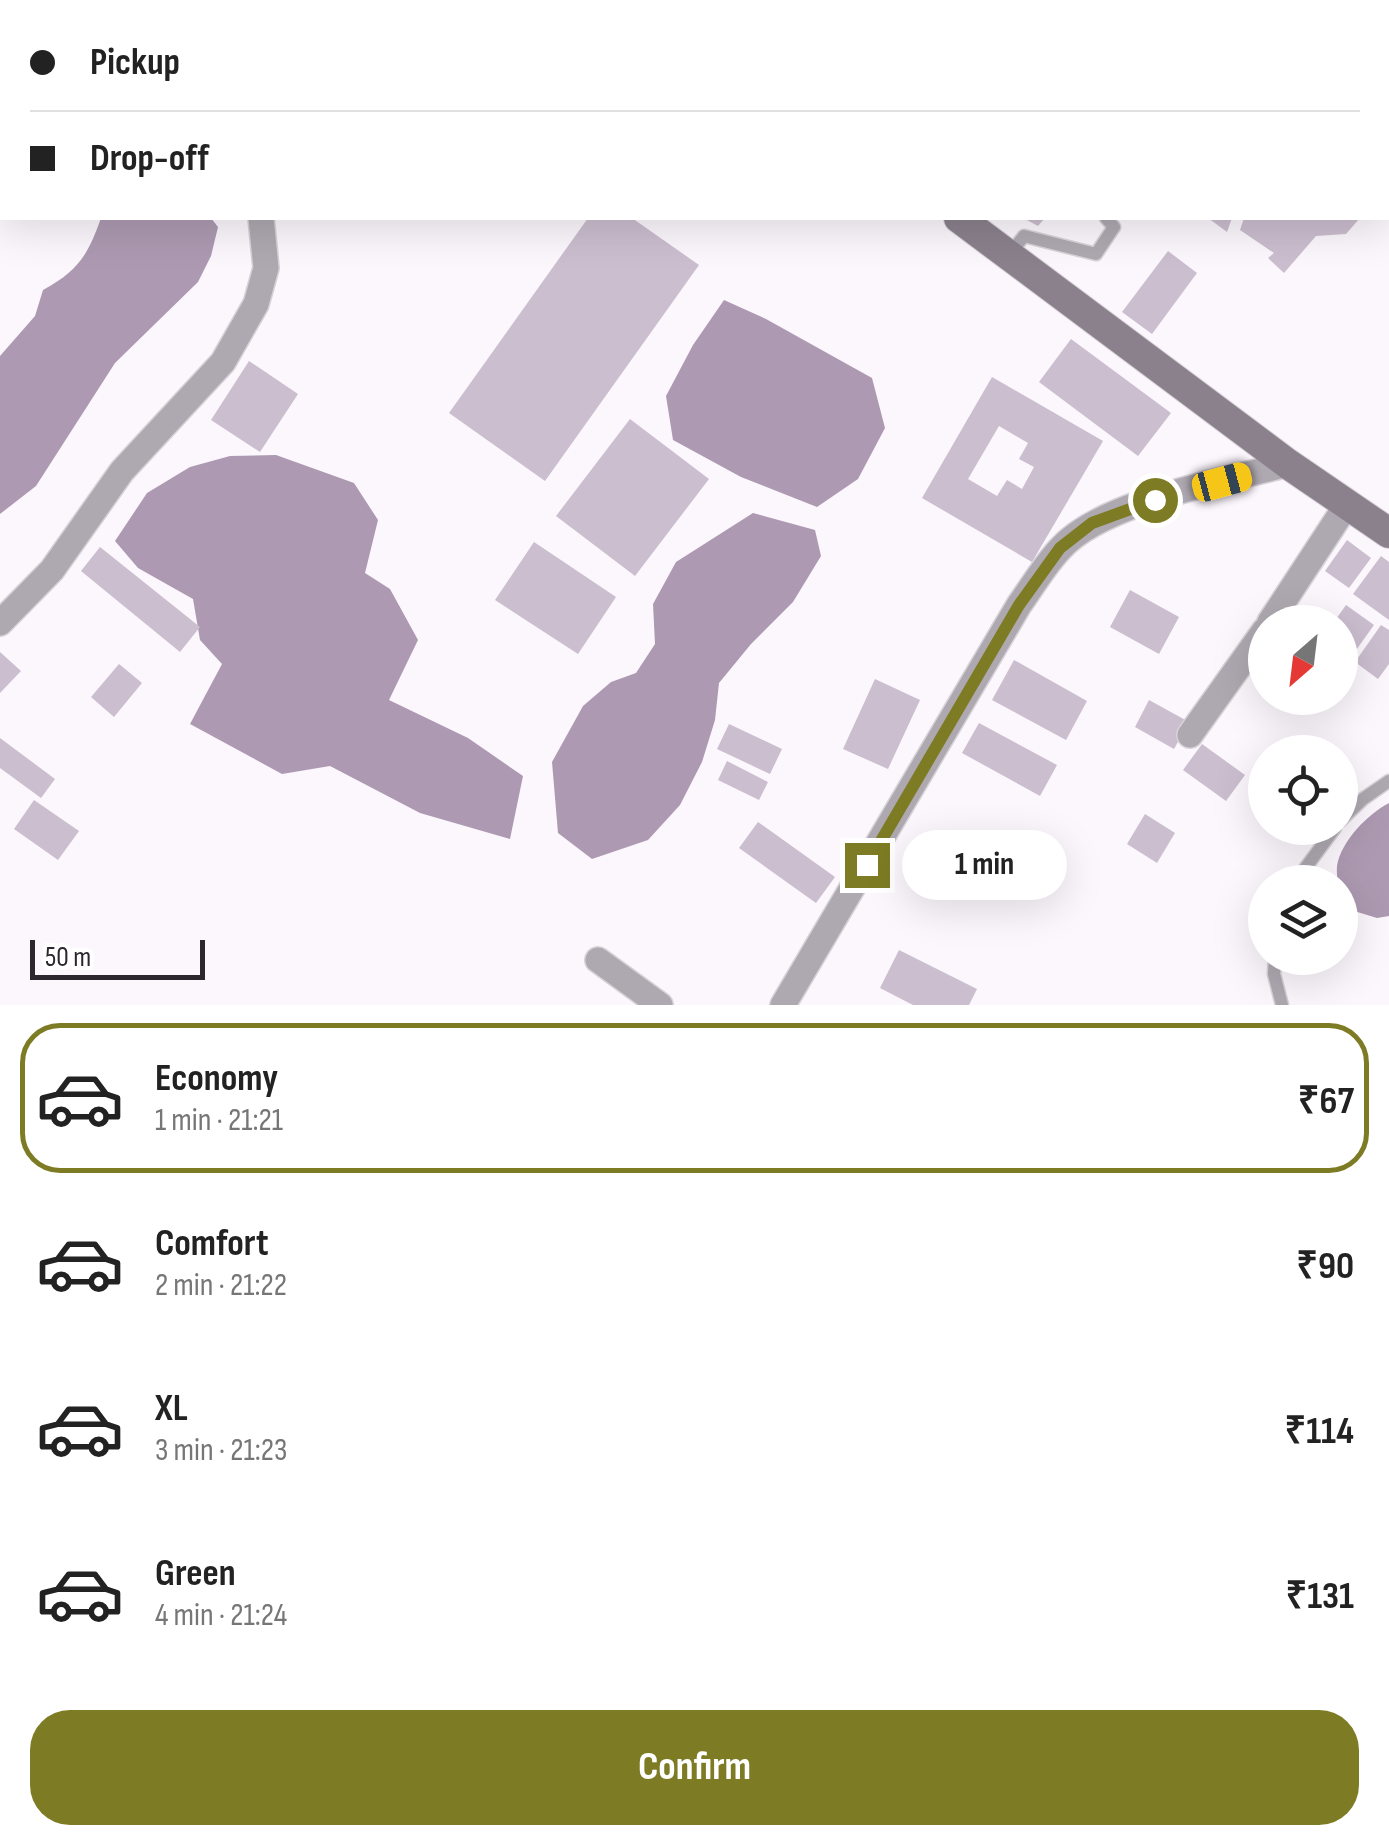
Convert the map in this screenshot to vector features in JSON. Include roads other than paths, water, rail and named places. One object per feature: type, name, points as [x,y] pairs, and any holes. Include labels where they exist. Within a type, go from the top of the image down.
[{"type":"main road","points":[[962,220],[1288,464],[1389,533]]},
{"type":"street","points":[[0,622],[52,570],[122,471],[223,362],[256,304],[266,268],[261,220]]},
{"type":"street","points":[[783,1005],[1019,605],[1060,548],[1092,523],[1288,464]]},
{"type":"street","points":[[1281,605],[1348,503]]},
{"type":"street","points":[[1190,735],[1248,654]]},
{"type":"street","points":[[598,960],[660,1005]]},
{"type":"lane","points":[[1009,255],[1024,236],[1096,254],[1114,227],[1108,220]]},
{"type":"lane","points":[[1358,804],[1389,782]]},
{"type":"lane","points":[[1274,975],[1282,1005]]}]
